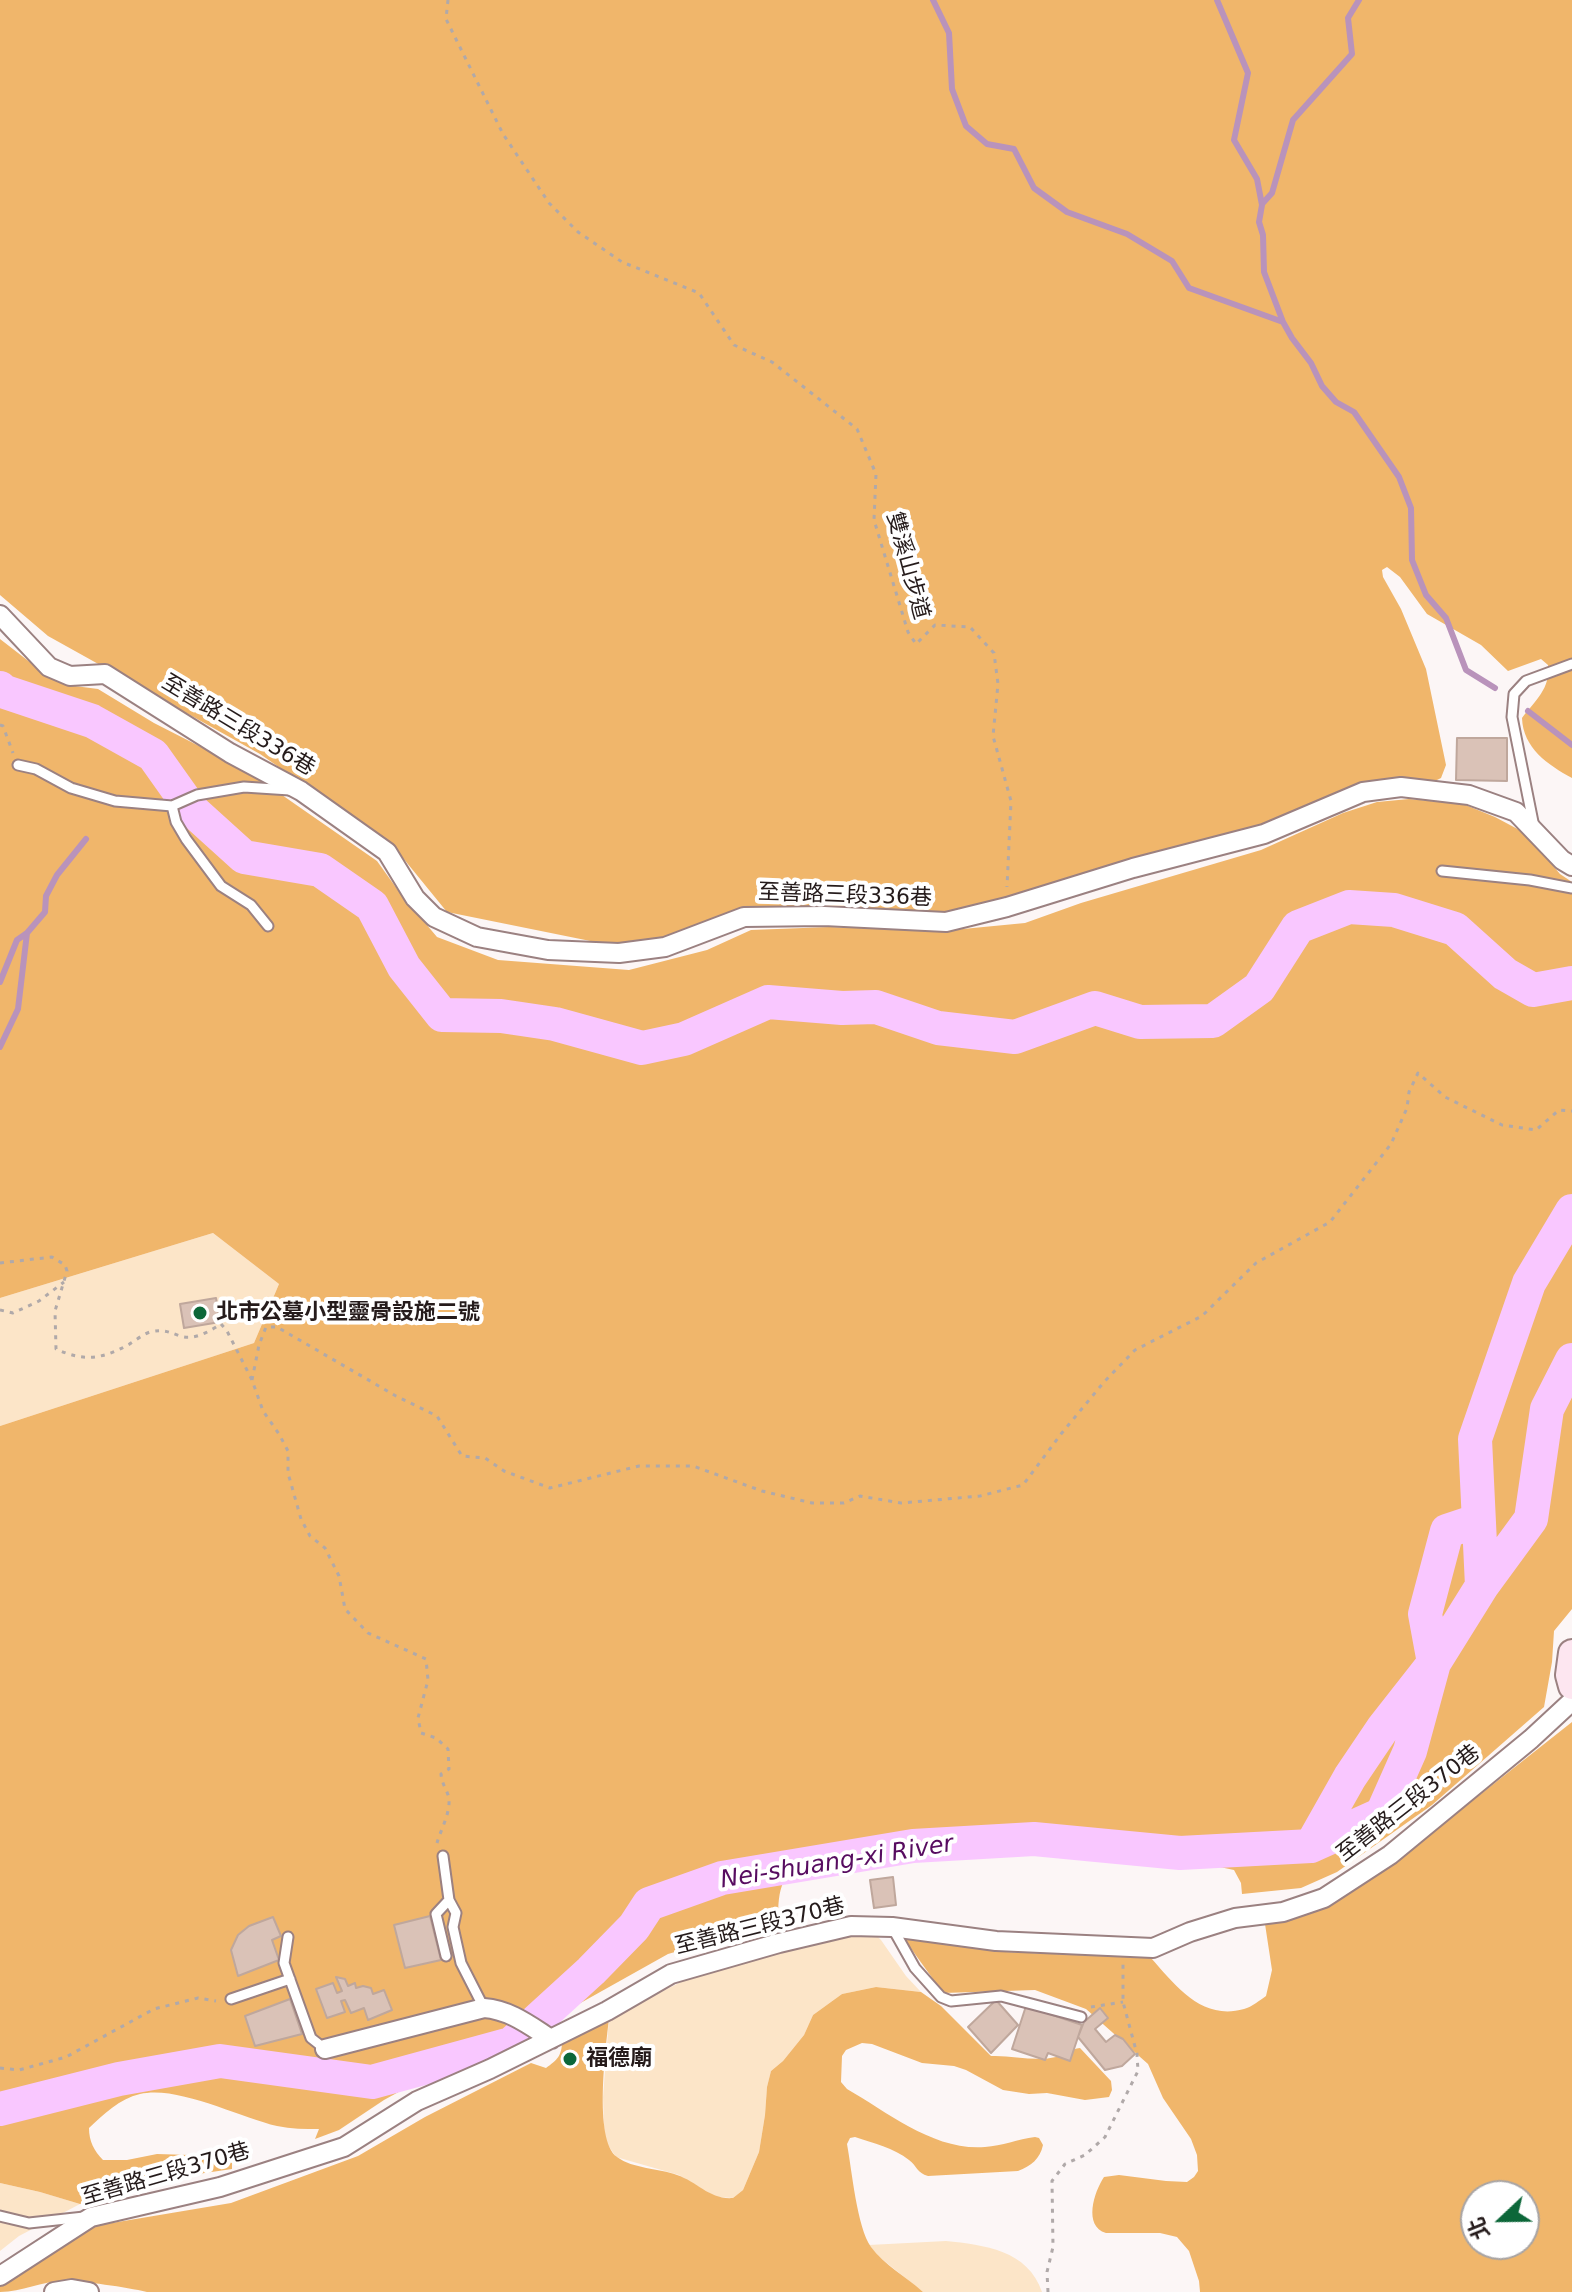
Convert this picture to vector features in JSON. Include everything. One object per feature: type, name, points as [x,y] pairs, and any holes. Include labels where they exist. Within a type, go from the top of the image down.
[{"type":"street","name":"至善路三段336巷","points":[[0,615],[49,667],[70,676],[105,674],[230,753],[301,791],[387,852],[415,898],[434,917],[477,937],[548,950],[619,953],[665,947],[744,917],[824,916],[946,922],[1264,834],[1363,792],[1401,787],[1469,795],[1516,812],[1562,860],[1572,866]]},
{"type":"street","points":[[1572,1653],[1569,1675],[1572,1686]]},
{"type":"street","name":"至善路三段370巷","points":[[0,2276],[91,2217],[220,2187],[344,2147],[417,2101],[607,2011],[671,1974],[779,1943],[851,1926],[892,1927],[996,1941],[1153,1948],[1235,1918],[1283,1912],[1324,1898],[1390,1855],[1531,1739],[1572,1701]]},
{"type":"street","points":[[325,2049],[484,2008],[501,2009],[551,2039]]},
{"type":"street","points":[[54,2292],[72,2289],[89,2292]]},
{"type":"lane","points":[[1535,831],[1512,717],[1514,694],[1526,681],[1572,664]]},
{"type":"lane","points":[[18,765],[36,769],[71,788],[115,801],[172,806],[197,795],[244,787],[301,791]]},
{"type":"lane","points":[[172,806],[176,822],[186,839],[221,886],[251,905],[268,926]]},
{"type":"lane","points":[[1442,871],[1530,880],[1572,888]]},
{"type":"lane","points":[[443,1856],[449,1900],[456,1913],[453,1927],[461,1963],[484,2008]]},
{"type":"lane","points":[[446,1956],[436,1914],[449,1900]]},
{"type":"lane","points":[[892,1927],[915,1968],[941,1997],[951,2001],[1001,1996],[1081,2017]]},
{"type":"lane","points":[[288,1937],[284,1963],[311,2038],[325,2049]]},
{"type":"lane","points":[[231,1999],[290,1979]]},
{"type":"lane","points":[[0,2216],[29,2223],[91,2217]]},
{"type":"path","name":"雙溪山步道","points":[[448,0],[446,19],[503,134],[549,203],[578,232],[622,262],[699,293],[734,345],[772,362],[857,429],[876,474],[874,520],[908,632],[916,644],[935,625],[970,627],[994,653],[998,684],[993,736],[1011,801],[1007,907]]},
{"type":"path","points":[[0,725],[18,765]]},
{"type":"path","points":[[252,1380],[266,1327],[277,1327],[396,1396],[437,1416],[462,1456],[485,1458],[504,1471],[550,1488],[639,1466],[693,1466],[762,1491],[812,1503],[844,1503],[860,1496],[901,1503],[980,1496],[1023,1485],[1104,1382],[1135,1350],[1202,1316],[1256,1263],[1330,1222],[1391,1144],[1418,1073],[1445,1097],[1502,1125],[1536,1130],[1559,1110],[1572,1111]]},
{"type":"path","points":[[0,1263],[52,1257],[65,1265],[67,1271],[55,1311],[56,1349],[73,1357],[98,1358],[149,1332],[171,1331],[182,1338],[205,1334],[221,1324],[227,1331],[252,1380],[263,1411],[288,1451],[288,1473],[301,1519],[310,1536],[325,1548],[339,1576],[345,1609],[368,1633],[426,1659],[428,1680],[418,1718],[421,1733],[436,1738],[448,1749],[449,1769],[441,1774],[442,1785],[449,1798],[445,1822],[436,1846],[443,1856]]},
{"type":"path","points":[[0,1310],[13,1313],[39,1301],[64,1282]]},
{"type":"path","points":[[1048,2292],[1047,2272],[1053,2247],[1052,2181],[1065,2164],[1085,2155],[1105,2137],[1138,2071],[1137,2054],[1123,2002],[1123,1948]]},
{"type":"path","points":[[0,2068],[19,2070],[66,2057],[154,2009],[170,2004],[198,1998],[231,1999]]},
{"type":"path","points":[[1081,2017],[1091,2007],[1123,2002]]},
{"type":"shaded area","points":[[0,0],[1572,0],[1572,778],[1538,754],[1523,729],[1522,718],[1545,687],[1548,665],[1541,659],[1508,671],[1481,645],[1427,614],[1400,577],[1387,567],[1382,570],[1383,577],[1401,609],[1426,669],[1446,765],[1441,778],[1433,782],[1380,781],[1263,828],[944,914],[744,907],[666,939],[620,947],[447,912],[394,847],[260,754],[48,636],[0,595]]},
{"type":"shaded area","points":[[0,639],[67,685],[98,689],[154,723],[246,770],[377,861],[437,937],[498,960],[629,970],[707,950],[751,930],[829,927],[942,931],[1025,923],[1081,903],[1261,850],[1343,813],[1377,802],[1409,799],[1463,804],[1525,833],[1560,874],[1572,882],[1572,1609],[1554,1631],[1544,1707],[1432,1805],[1337,1872],[1301,1888],[1242,1894],[1241,1883],[1234,1870],[1139,1850],[816,1858],[788,1875],[779,1899],[778,1922],[668,1954],[506,2046],[424,2078],[339,2130],[315,2139],[319,2129],[277,2126],[172,2094],[140,2094],[119,2103],[89,2128],[93,2146],[103,2160],[127,2160],[157,2154],[222,2156],[232,2163],[232,2169],[164,2179],[121,2195],[80,2204],[0,2183],[0,1426],[254,1343],[279,1284],[213,1233],[0,1298]]},
{"type":"shaded area","points":[[213,1233],[279,1284],[254,1343],[0,1426],[0,1298]]},
{"type":"shaded area","points":[[1572,1722],[1572,2292],[1200,2292],[1189,2251],[1177,2237],[1160,2233],[1106,2233],[1099,2229],[1093,2216],[1094,2199],[1104,2177],[1119,2175],[1187,2182],[1198,2171],[1197,2155],[1191,2139],[1163,2098],[1148,2064],[1086,2009],[1035,1990],[943,1993],[902,1936],[1006,1952],[1151,1958],[1191,1998],[1203,2006],[1229,2011],[1247,2008],[1266,1996],[1272,1970],[1265,1924],[1295,1915],[1391,1865]]},
{"type":"shaded area","points":[[873,1932],[921,1992],[876,1987],[842,1994],[813,2015],[804,2035],[771,2071],[759,2152],[743,2190],[733,2198],[716,2197],[679,2175],[616,2157],[606,2142],[604,2127],[609,2018],[689,1978],[826,1937]]},
{"type":"shaded area","points":[[876,1987],[921,1992],[941,2006],[991,2056],[1048,2058],[1080,2048],[1111,2081],[1109,2097],[1085,2100],[1047,2093],[1029,2094],[1003,2090],[966,2070],[922,2063],[872,2044],[862,2043],[846,2050],[842,2056],[841,2082],[847,2089],[930,2137],[966,2147],[991,2146],[1035,2137],[1043,2145],[1034,2161],[1018,2171],[928,2176],[897,2152],[850,2138],[847,2144],[853,2183],[866,2238],[882,2260],[923,2292],[147,2292],[63,2281],[0,2292],[0,2286],[41,2257],[94,2226],[231,2203],[358,2156],[425,2117],[531,2063],[546,2068],[558,2057],[562,2041],[609,2018],[603,2113],[610,2147],[617,2157],[631,2164],[677,2175],[718,2196],[733,2198],[743,2190],[759,2152],[771,2071],[804,2035],[813,2015],[842,1994]]},
{"type":"shaded area","points":[[0,2183],[80,2204],[19,2236],[0,2251]]},
{"type":"shaded area","points":[[946,2241],[989,2248],[1015,2258],[1035,2278],[1042,2292],[923,2292],[869,2245]]},
{"type":"building","points":[[1457,738],[1507,738],[1507,781],[1456,780]]},
{"type":"building","name":"北市公墓小型靈骨設施二號","points":[[216,1298],[220,1322],[184,1328],[180,1304]]},
{"type":"building","points":[[893,1877],[896,1905],[874,1908],[870,1880]]},
{"type":"building","points":[[430,1916],[441,1960],[405,1968],[394,1925]]},
{"type":"building","points":[[273,1917],[281,1936],[272,1940],[279,1960],[238,1976],[231,1950],[238,1935],[249,1926]]},
{"type":"building","points":[[336,1977],[345,1979],[348,1986],[355,1983],[356,1988],[371,1988],[373,1994],[384,1990],[392,2010],[368,2020],[364,2008],[351,2013],[345,2000],[341,2001],[345,2012],[327,2018],[316,1989],[333,1983],[337,1993],[342,1991]]},
{"type":"building","points":[[290,1999],[302,2034],[255,2046],[245,2016]]},
{"type":"building","points":[[996,2000],[1018,2025],[991,2053],[968,2027]]},
{"type":"building","points":[[1026,2006],[1082,2025],[1070,2061],[1048,2053],[1045,2060],[1012,2049]]},
{"type":"building","points":[[1100,2008],[1108,2018],[1095,2029],[1106,2042],[1115,2035],[1123,2039],[1135,2054],[1122,2066],[1105,2070],[1078,2037],[1084,2022]]},
{"type":"waterway","points":[[933,0],[949,33],[952,89],[966,126],[987,144],[1014,149],[1034,188],[1067,212],[1127,234],[1172,261],[1189,288],[1283,322]]},
{"type":"waterway","points":[[1217,0],[1248,73],[1234,140],[1257,179],[1262,205],[1259,222],[1263,235],[1264,272],[1283,322],[1311,363],[1322,386],[1336,402],[1354,412],[1399,477],[1411,508],[1412,560],[1426,595],[1446,618],[1466,670],[1495,688]]},
{"type":"waterway","points":[[1262,204],[1272,193],[1293,120],[1352,54],[1348,18],[1359,0]]},
{"type":"waterway","points":[[0,688],[92,721],[153,755],[192,810],[244,857],[320,870],[372,906],[404,967],[442,1015],[501,1016],[555,1024],[642,1048],[684,1039],[768,1002],[842,1008],[876,1007],[938,1028],[1015,1037],[1095,1008],[1140,1022],[1213,1021],[1259,988],[1298,927],[1349,907],[1394,910],[1455,929],[1505,974],[1533,990],[1572,983]]},
{"type":"waterway","points":[[1528,711],[1572,745]]},
{"type":"waterway","points":[[184,813],[192,810]]},
{"type":"waterway","points":[[0,1047],[18,1009],[27,933],[45,912],[46,896],[57,875],[86,839]]},
{"type":"waterway","points":[[0,982],[17,940],[27,933]]},
{"type":"waterway","name":"Nei-shuang-xi River","points":[[0,2109],[119,2079],[220,2061],[372,2082],[511,2044],[591,1971],[634,1927],[649,1904],[722,1878],[913,1846],[1034,1839],[1180,1853],[1311,1846],[1382,1814],[1410,1751],[1434,1663],[1482,1586],[1475,1439],[1529,1283],[1572,1211]]},
{"type":"waterway","points":[[1482,1586],[1531,1519],[1547,1409],[1572,1360]]},
{"type":"waterway","points":[[1311,1846],[1350,1777],[1383,1728],[1434,1663],[1425,1614],[1447,1531],[1477,1521]]},
{"type":"place","name":"北市公墓小型靈骨設施二號","points":[[200,1313]]},
{"type":"place","name":"福德廟","points":[[570,2059]]}]
